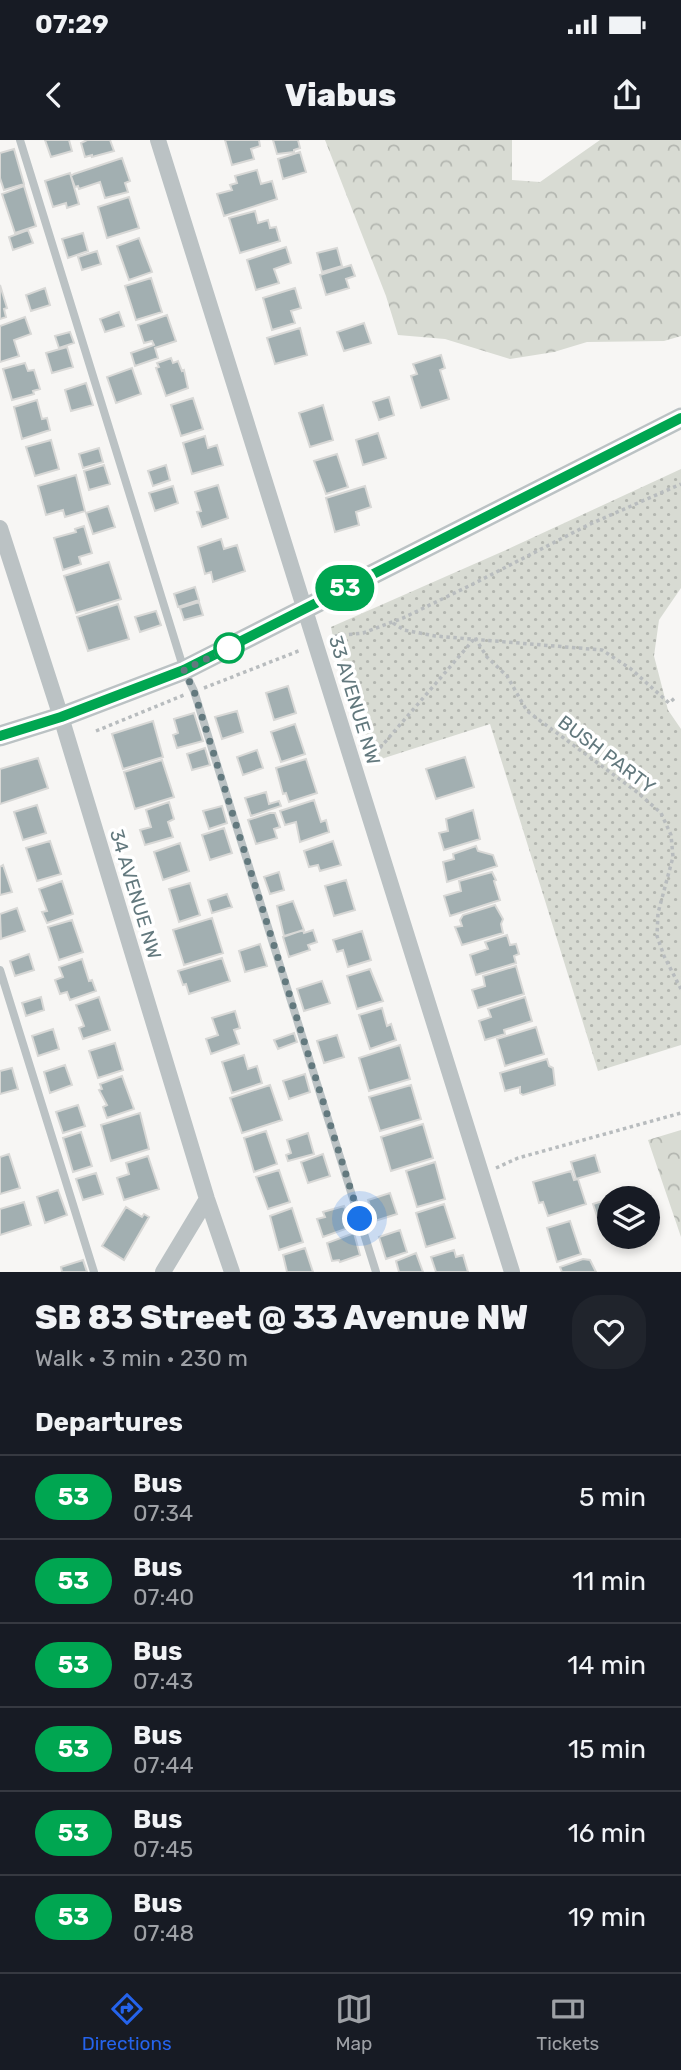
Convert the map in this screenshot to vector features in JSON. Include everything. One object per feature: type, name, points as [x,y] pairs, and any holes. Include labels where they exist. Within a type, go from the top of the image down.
[{"type":"street","name":"33 AVENUE NW","points":[[158,140],[512,1272]]},
{"type":"street","points":[[0,736],[61,717],[184,670],[681,418]]},
{"type":"street","name":"34 AVENUE NW","points":[[0,528],[232,1272]]},
{"type":"street","points":[[163,1272],[208,1199]]},
{"type":"lane","points":[[20,140],[184,670],[198,704],[376,1272]]},
{"type":"lane","points":[[0,970],[94,1272]]},
{"type":"path","points":[[335,636],[363,633],[393,622],[588,525],[681,484]]},
{"type":"path","points":[[393,622],[404,630],[435,636],[602,650],[631,669],[669,703],[676,698]]},
{"type":"path","points":[[354,769],[372,763],[379,749],[475,638]]},
{"type":"path","name":"BUSH PARTY","points":[[475,638],[487,657],[507,676],[527,711],[637,792],[660,813],[671,835],[673,857],[658,913],[657,936],[681,989]]},
{"type":"path","points":[[481,1175],[518,1158],[681,1113]]},
{"type":"green space","points":[[325,140],[512,140],[512,180],[540,182],[600,140],[681,140],[681,336],[664,341],[587,342],[554,352],[510,359],[445,339],[398,335],[386,296]]},
{"type":"green space","points":[[681,469],[681,588],[659,620],[654,656],[668,710],[681,729],[681,1045],[598,1071],[490,724],[375,761],[335,647],[331,627]]},
{"type":"green space","points":[[681,1130],[681,1237],[648,1140]]},
{"type":"building","points":[[45,140],[69,140],[72,151],[51,157]]},
{"type":"building","points":[[87,140],[110,140],[114,151],[85,157],[81,143]]},
{"type":"building","points":[[225,140],[259,140],[260,146],[251,149],[254,159],[232,165]]},
{"type":"building","points":[[273,140],[298,140],[300,148],[294,152],[277,154]]},
{"type":"building","points":[[14,149],[24,184],[4,190],[0,178],[0,153]]},
{"type":"building","points":[[300,152],[306,172],[283,179],[278,159]]},
{"type":"building","points":[[122,158],[130,181],[125,183],[128,192],[105,198],[100,182],[79,189],[78,186],[75,187],[71,176],[74,174]]},
{"type":"building","points":[[257,170],[261,184],[272,181],[277,199],[224,216],[217,194],[232,190],[230,185],[237,183],[235,176]]},
{"type":"building","points":[[70,173],[79,204],[67,208],[66,203],[53,207],[45,181]]},
{"type":"building","points":[[24,186],[36,226],[15,233],[2,194]]},
{"type":"building","points":[[129,197],[139,228],[107,238],[98,207]]},
{"type":"building","points":[[255,211],[258,223],[268,220],[270,228],[276,227],[280,241],[240,253],[229,218]]},
{"type":"building","points":[[28,230],[33,243],[13,250],[9,237]]},
{"type":"building","points":[[83,233],[88,251],[68,258],[62,239]]},
{"type":"building","points":[[139,238],[152,272],[129,280],[117,246]]},
{"type":"building","points":[[286,247],[291,263],[274,269],[279,283],[256,290],[247,260]]},
{"type":"building","points":[[337,248],[342,266],[322,272],[317,253]]},
{"type":"building","points":[[97,251],[101,264],[82,270],[78,257]]},
{"type":"building","points":[[351,265],[355,276],[346,279],[349,288],[326,295],[320,275]]},
{"type":"building","points":[[151,278],[162,312],[136,320],[125,286]]},
{"type":"building","points":[[0,285],[7,308],[4,309],[6,317],[0,319]]},
{"type":"building","points":[[45,288],[50,305],[31,311],[26,295]]},
{"type":"building","points":[[295,288],[301,308],[291,311],[295,323],[272,330],[263,298]]},
{"type":"building","points":[[119,312],[124,326],[105,332],[100,319]]},
{"type":"building","points":[[167,315],[176,341],[155,348],[158,358],[135,366],[131,353],[154,345],[152,341],[144,343],[138,325]]},
{"type":"building","points":[[25,317],[31,334],[14,340],[19,356],[0,362],[0,326]]},
{"type":"building","points":[[364,323],[371,343],[344,351],[337,332]]},
{"type":"building","points":[[300,328],[307,355],[275,364],[267,338]]},
{"type":"building","points":[[70,332],[74,343],[59,348],[55,336]]},
{"type":"building","points":[[67,347],[73,367],[52,373],[46,353]]},
{"type":"building","points":[[441,355],[445,368],[440,370],[449,399],[421,408],[411,376],[417,374],[413,364]]},
{"type":"building","points":[[171,358],[173,363],[178,361],[182,371],[184,370],[188,388],[166,396],[156,368],[159,367],[157,363]]},
{"type":"building","points":[[25,363],[28,371],[34,370],[40,389],[33,391],[34,394],[12,400],[3,369]]},
{"type":"building","points":[[132,368],[141,394],[116,403],[107,377]]},
{"type":"building","points":[[86,383],[93,405],[71,411],[65,390]]},
{"type":"building","points":[[389,397],[394,415],[379,420],[373,402]]},
{"type":"building","points":[[193,398],[203,429],[181,436],[171,405]]},
{"type":"building","points":[[37,400],[42,419],[47,418],[50,430],[22,439],[14,407]]},
{"type":"building","points":[[323,405],[333,440],[310,447],[299,413]]},
{"type":"building","points":[[378,433],[386,458],[363,465],[356,440]]},
{"type":"building","points":[[205,436],[208,448],[217,445],[223,465],[192,474],[183,443]]},
{"type":"building","points":[[51,440],[59,469],[35,476],[26,447]]},
{"type":"building","points":[[99,448],[103,462],[83,468],[79,454]]},
{"type":"building","points":[[337,454],[348,487],[326,494],[314,461]]},
{"type":"building","points":[[104,465],[110,484],[89,490],[84,471]]},
{"type":"building","points":[[166,465],[170,480],[153,486],[148,471]]},
{"type":"building","points":[[76,475],[85,511],[65,517],[63,510],[46,515],[38,486]]},
{"type":"building","points":[[218,485],[228,518],[202,527],[197,512],[201,511],[195,492]]},
{"type":"building","points":[[173,486],[178,503],[155,511],[149,493]]},
{"type":"building","points":[[365,486],[371,507],[356,512],[359,525],[335,532],[326,498]]},
{"type":"building","points":[[108,506],[115,527],[93,534],[86,513]]},
{"type":"building","points":[[84,526],[92,553],[79,557],[81,564],[63,570],[54,538],[76,532],[75,529]]},
{"type":"building","points":[[221,539],[224,549],[237,545],[245,571],[213,582],[211,572],[205,574],[198,547]]},
{"type":"building","points":[[109,562],[121,599],[76,613],[64,576]]},
{"type":"building","points":[[195,587],[199,600],[178,607],[174,594]]},
{"type":"building","points":[[199,602],[203,615],[184,620],[180,608]]},
{"type":"building","points":[[118,604],[129,639],[88,651],[77,617]]},
{"type":"building","points":[[156,611],[161,625],[140,632],[135,617]]},
{"type":"building","points":[[288,686],[296,713],[274,720],[266,693]]},
{"type":"building","points":[[237,711],[243,732],[222,739],[215,717]]},
{"type":"building","points":[[194,713],[203,741],[177,748],[173,735],[178,733],[174,719]]},
{"type":"building","points":[[153,721],[163,757],[123,769],[112,734]]},
{"type":"building","points":[[295,724],[305,754],[281,762],[271,732]]},
{"type":"building","points":[[205,748],[210,765],[192,770],[187,754]]},
{"type":"building","points":[[257,750],[263,768],[243,775],[237,757]]},
{"type":"building","points":[[465,757],[474,787],[436,799],[426,769]]},
{"type":"building","points":[[38,758],[48,788],[0,804],[0,769]]},
{"type":"building","points":[[306,759],[317,793],[289,802],[286,793],[283,794],[276,768]]},
{"type":"building","points":[[162,760],[174,797],[135,809],[124,772]]},
{"type":"building","points":[[266,792],[269,804],[279,801],[281,806],[251,816],[245,798]]},
{"type":"building","points":[[314,800],[321,822],[326,820],[329,832],[300,842],[296,822],[285,825],[280,811]]},
{"type":"building","points":[[169,802],[174,819],[168,822],[173,837],[145,845],[140,830],[151,827],[146,810]]},
{"type":"building","points":[[37,805],[46,833],[23,840],[14,812]]},
{"type":"building","points":[[222,806],[227,823],[209,829],[203,811]]},
{"type":"building","points":[[473,810],[480,839],[444,850],[439,833],[448,831],[446,819]]},
{"type":"building","points":[[275,813],[280,827],[274,829],[277,838],[256,844],[248,820]]},
{"type":"building","points":[[224,828],[232,853],[210,860],[202,835]]},
{"type":"building","points":[[50,841],[61,874],[37,881],[26,848]]},
{"type":"building","points":[[333,841],[341,865],[320,871],[318,865],[309,867],[304,851]]},
{"type":"building","points":[[180,843],[189,871],[163,880],[154,852]]},
{"type":"building","points":[[476,846],[478,851],[493,855],[497,866],[447,882],[443,862],[454,859],[453,854]]},
{"type":"building","points":[[3,865],[12,892],[0,895],[0,867]]},
{"type":"building","points":[[279,872],[284,890],[270,894],[264,877]]},
{"type":"building","points":[[492,872],[500,900],[450,916],[444,896],[461,891],[459,881]]},
{"type":"building","points":[[346,880],[355,910],[334,916],[325,886]]},
{"type":"building","points":[[62,881],[73,914],[47,923],[42,912],[47,911],[39,889]]},
{"type":"building","points":[[190,883],[200,915],[179,922],[169,889]]},
{"type":"building","points":[[227,894],[232,907],[212,913],[208,900]]},
{"type":"building","points":[[293,901],[304,930],[284,936],[277,906]]},
{"type":"building","points":[[495,905],[503,919],[503,933],[462,945],[455,927],[462,926],[460,920],[463,915]]},
{"type":"building","points":[[17,908],[25,931],[1,939],[0,914]]},
{"type":"building","points":[[212,918],[223,953],[184,965],[173,930]]},
{"type":"building","points":[[72,920],[83,952],[59,960],[48,927]]},
{"type":"building","points":[[303,930],[304,933],[313,930],[317,942],[308,945],[310,950],[289,957],[283,937]]},
{"type":"building","points":[[362,931],[371,960],[348,967],[343,950],[337,952],[333,940]]},
{"type":"building","points":[[507,935],[510,945],[516,944],[519,954],[514,956],[516,963],[476,975],[470,955],[488,949],[485,942]]},
{"type":"building","points":[[260,944],[267,966],[245,972],[239,951]]},
{"type":"building","points":[[29,954],[34,970],[15,976],[10,961]]},
{"type":"building","points":[[222,958],[230,981],[189,994],[178,971]]},
{"type":"building","points":[[82,959],[89,981],[92,980],[96,991],[70,1000],[67,992],[60,994],[55,980],[63,977],[59,967]]},
{"type":"building","points":[[516,966],[524,994],[478,1008],[472,990],[485,986],[483,976]]},
{"type":"building","points":[[370,969],[383,1001],[357,1009],[347,976]]},
{"type":"building","points":[[322,981],[330,1003],[304,1011],[297,989]]},
{"type":"building","points":[[41,997],[44,1010],[26,1016],[22,1003]]},
{"type":"building","points":[[99,997],[110,1030],[83,1039],[79,1028],[84,1026],[76,1005]]},
{"type":"building","points":[[525,997],[532,1021],[504,1030],[505,1034],[485,1040],[479,1021],[491,1017],[488,1009]]},
{"type":"building","points":[[382,1008],[387,1026],[391,1024],[396,1040],[370,1049],[359,1015]]},
{"type":"building","points":[[235,1011],[240,1028],[234,1030],[239,1044],[211,1054],[206,1039],[218,1035],[212,1018]]},
{"type":"building","points":[[536,1027],[544,1054],[505,1066],[497,1039]]},
{"type":"building","points":[[53,1029],[59,1049],[38,1056],[32,1036]]},
{"type":"building","points":[[294,1033],[297,1042],[278,1049],[274,1040]]},
{"type":"building","points":[[337,1035],[344,1057],[324,1063],[317,1041]]},
{"type":"building","points":[[115,1043],[123,1070],[98,1078],[89,1051]]},
{"type":"building","points":[[400,1045],[410,1079],[369,1091],[359,1058]]},
{"type":"building","points":[[244,1055],[248,1069],[257,1066],[262,1083],[232,1093],[222,1062]]},
{"type":"building","points":[[547,1059],[549,1066],[553,1068],[555,1085],[523,1095],[520,1093],[520,1087],[505,1091],[500,1073]]},
{"type":"building","points":[[65,1065],[72,1085],[50,1093],[44,1072]]},
{"type":"building","points":[[12,1068],[18,1089],[0,1094],[0,1071]]},
{"type":"building","points":[[305,1074],[310,1092],[289,1099],[283,1081]]},
{"type":"building","points":[[122,1076],[134,1109],[107,1118],[103,1107],[107,1105],[99,1090],[102,1089],[100,1084]]},
{"type":"building","points":[[270,1085],[282,1120],[242,1133],[230,1098]]},
{"type":"building","points":[[411,1085],[421,1119],[380,1131],[369,1097]]},
{"type":"building","points":[[78,1105],[85,1126],[63,1133],[56,1112]]},
{"type":"building","points":[[140,1113],[149,1149],[111,1161],[101,1125]]},
{"type":"building","points":[[423,1124],[433,1158],[391,1171],[381,1137]]},
{"type":"building","points":[[266,1131],[277,1164],[254,1172],[244,1138]]},
{"type":"building","points":[[81,1132],[92,1166],[73,1172],[63,1138]]},
{"type":"building","points":[[308,1133],[314,1154],[288,1161],[286,1155],[291,1153],[287,1140]]},
{"type":"building","points":[[9,1154],[20,1188],[0,1194],[0,1157]]},
{"type":"building","points":[[323,1154],[330,1176],[308,1183],[301,1162]]},
{"type":"building","points":[[595,1155],[600,1172],[576,1179],[571,1162]]},
{"type":"building","points":[[148,1156],[159,1189],[124,1200],[117,1178],[129,1174],[126,1163]]},
{"type":"building","points":[[435,1162],[445,1199],[417,1207],[406,1171]]},
{"type":"building","points":[[279,1170],[290,1202],[268,1209],[256,1177]]},
{"type":"building","points":[[571,1171],[574,1180],[578,1179],[586,1204],[548,1216],[543,1202],[539,1203],[533,1182]]},
{"type":"building","points":[[96,1173],[103,1194],[83,1200],[76,1179]]},
{"type":"building","points":[[58,1190],[67,1215],[45,1223],[37,1197]]},
{"type":"building","points":[[390,1193],[397,1214],[375,1221],[368,1200]]},
{"type":"building","points":[[24,1202],[31,1225],[0,1235],[0,1209]]},
{"type":"building","points":[[444,1204],[455,1238],[426,1247],[416,1213]]},
{"type":"building","points":[[344,1206],[351,1227],[323,1237],[317,1219],[325,1217],[323,1212]]},
{"type":"building","points":[[126,1207],[142,1217],[144,1214],[149,1217],[124,1260],[102,1246]]},
{"type":"building","points":[[292,1208],[303,1242],[279,1250],[270,1216]]},
{"type":"building","points":[[570,1221],[581,1254],[557,1262],[547,1228]]},
{"type":"building","points":[[400,1230],[407,1252],[386,1259],[379,1237]]},
{"type":"building","points":[[354,1233],[360,1255],[340,1262],[332,1261],[327,1243]]},
{"type":"building","points":[[305,1248],[313,1272],[287,1272],[283,1255]]},
{"type":"building","points":[[454,1250],[456,1257],[463,1255],[468,1272],[436,1272],[431,1257]]},
{"type":"building","points":[[416,1253],[423,1272],[399,1272],[396,1261]]},
{"type":"building","points":[[583,1259],[590,1260],[596,1272],[562,1272],[560,1267]]},
{"type":"building","points":[[83,1260],[87,1272],[62,1272],[61,1267]]},
{"type":"bus line","name":"53","points":[[0,736],[61,717],[184,670],[681,418]]},
{"type":"route","points":[[229,648],[184,670],[194,691],[360,1219]]}]
